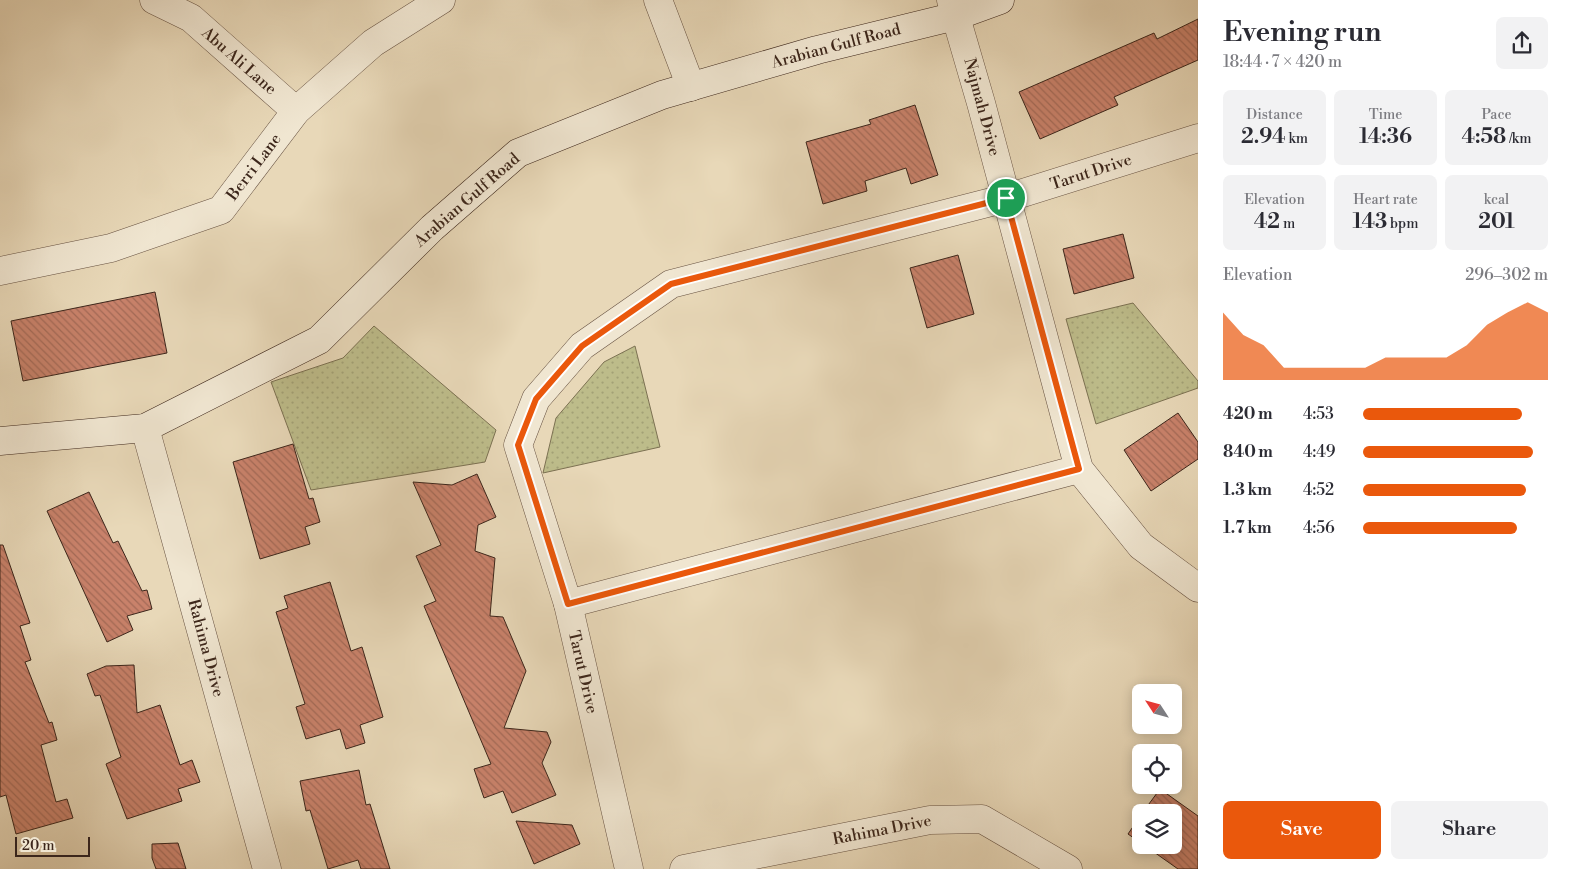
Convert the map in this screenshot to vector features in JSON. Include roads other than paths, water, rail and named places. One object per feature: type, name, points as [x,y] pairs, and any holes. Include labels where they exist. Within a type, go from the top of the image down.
[{"type":"street","name":"Abu Ali Lane","points":[[154,0],[191,18],[296,111]]},
{"type":"street","name":"Berri Lane","points":[[0,272],[110,248],[221,210],[296,111],[373,43],[441,0]]},
{"type":"street","points":[[658,0],[691,87]]},
{"type":"street","name":"Arabian Gulf Road","points":[[0,441],[145,428],[319,340],[432,228],[518,153],[662,95],[954,8],[1000,0]]},
{"type":"street","name":"Najmah Drive","points":[[954,8],[1079,469],[1141,546],[1198,588]]},
{"type":"street","name":"Tarut Drive","points":[[629,869],[568,604],[518,445],[536,399],[582,346],[671,284],[1006,198],[1198,138]]},
{"type":"street","name":"Rahima Drive","points":[[145,428],[267,869]]},
{"type":"street","points":[[568,604],[1079,469]]},
{"type":"street","name":"Rahima Drive","points":[[684,869],[930,820],[982,818],[1068,869]]}]
